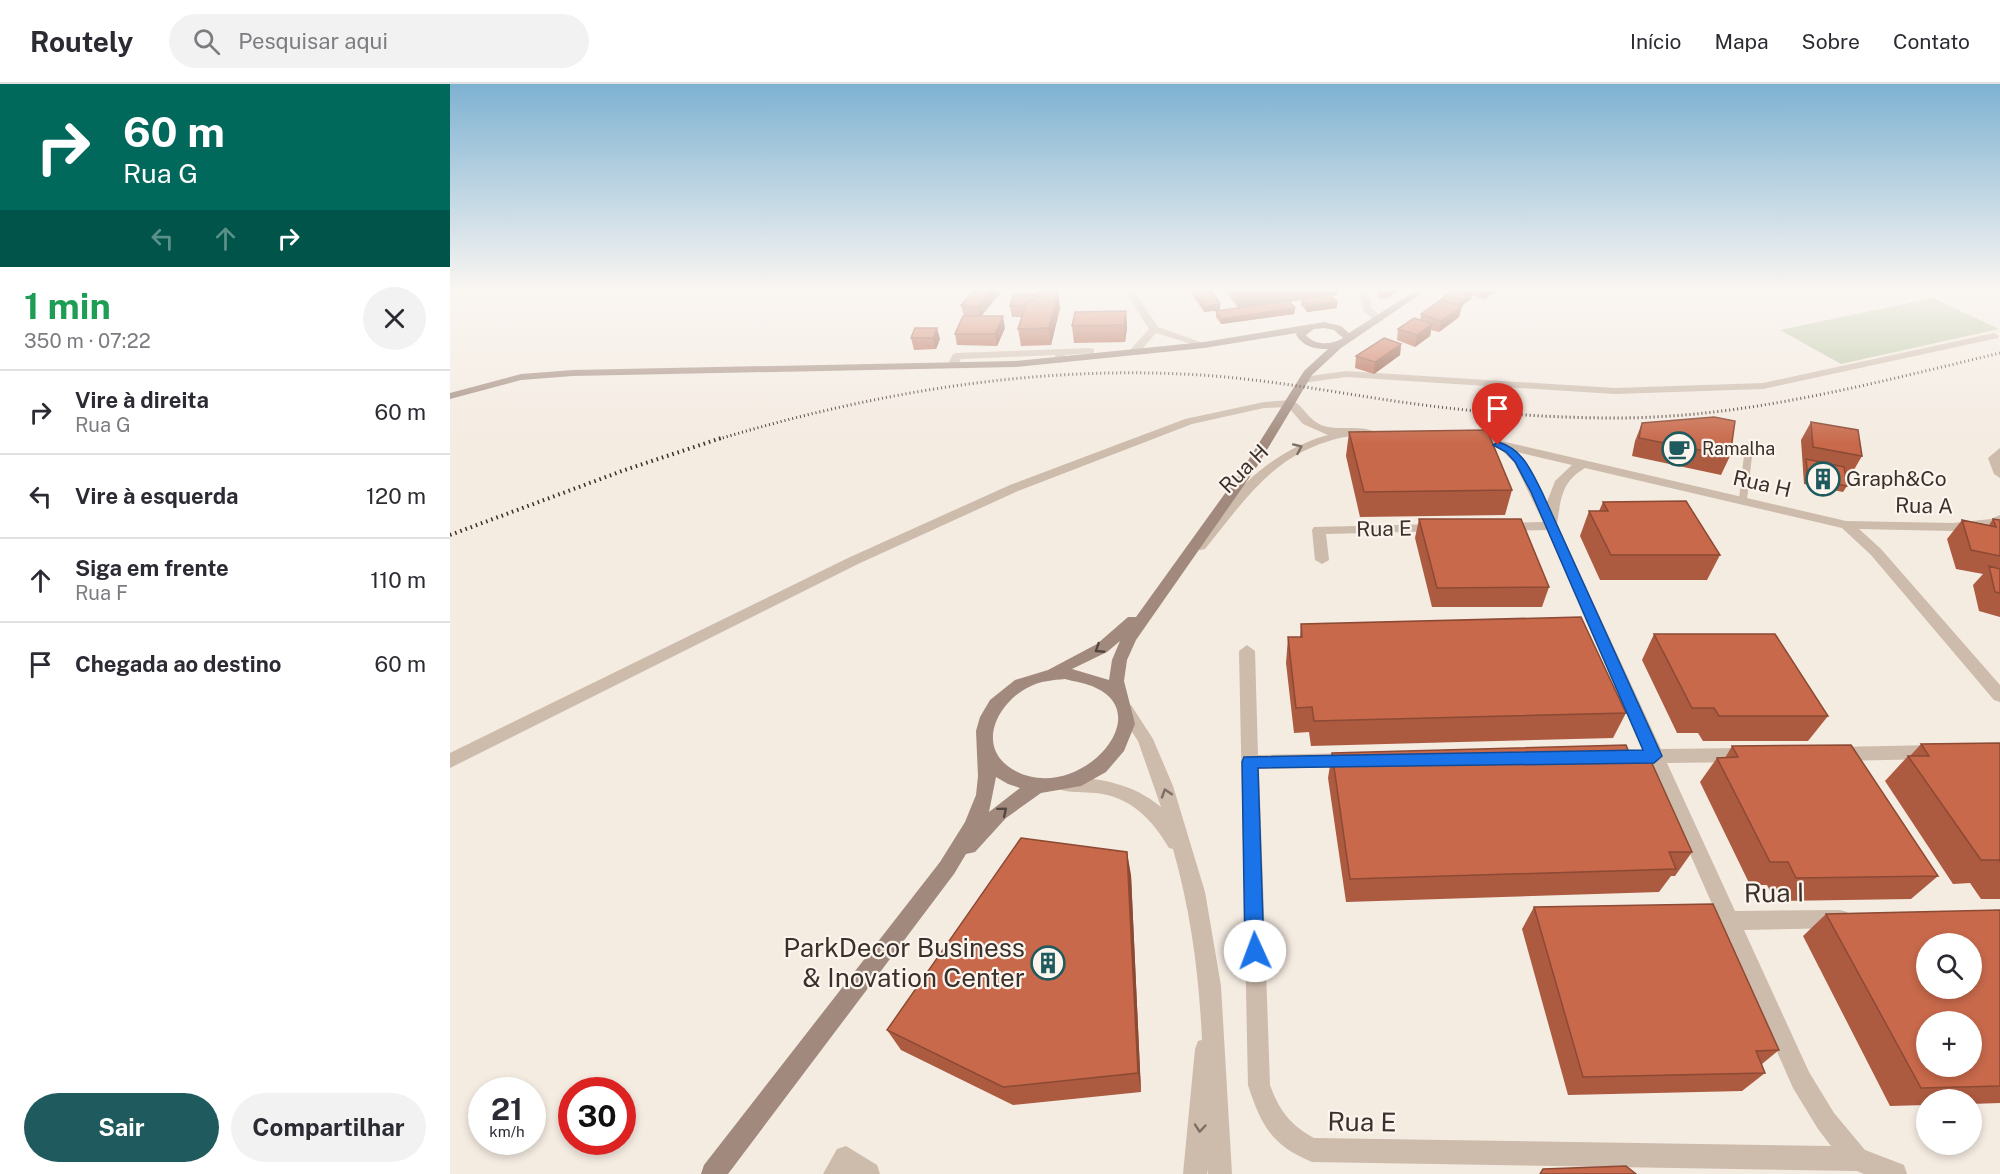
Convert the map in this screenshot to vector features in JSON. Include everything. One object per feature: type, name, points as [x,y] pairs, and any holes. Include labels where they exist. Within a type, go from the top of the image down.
[{"type":"main road","points":[[450,396],[521,377],[573,373],[952,366],[1061,356],[1133,353],[1224,342]]},
{"type":"main road","points":[[1307,342],[1315,356],[1312,369]]},
{"type":"main road","points":[[1314,342],[1323,347],[1337,346]]},
{"type":"main road","points":[[985,751],[996,768],[1014,780],[1038,785],[1062,784],[1086,776],[1106,763],[1120,746],[1127,727],[1114,680],[1119,659],[1129,638],[1250,468],[1304,380],[1312,369],[1342,342]]},
{"type":"main road","points":[[947,868],[975,821],[982,803],[987,783],[983,733],[989,714],[1002,697],[1020,684],[1102,648],[1131,623],[1171,579]]},
{"type":"main road","points":[[1042,676],[1065,673],[1087,676],[1106,685],[1122,704]]},
{"type":"main road","points":[[713,1174],[947,868],[1000,812],[1038,785]]},
{"type":"street","points":[[1133,353],[1143,342]]},
{"type":"street","points":[[1194,342],[1204,345]]},
{"type":"street","points":[[1304,380],[1346,374],[1615,391],[1763,386],[1967,342]]},
{"type":"street","points":[[1061,356],[1090,351]]},
{"type":"street","points":[[1324,358],[1332,367],[1346,374]]},
{"type":"street","points":[[450,761],[853,561],[1014,488],[1189,421],[1264,405],[1291,403]]},
{"type":"street","name":"Rua H","points":[[1171,579],[1265,470],[1280,458],[1293,449],[1315,440],[1378,433],[1323,431],[1303,421],[1291,403]]},
{"type":"street","name":"Rua H","points":[[1458,436],[1743,499],[1846,525],[1876,552],[2000,696]]},
{"type":"street","points":[[1486,441],[1510,450],[1519,460],[1551,526],[1801,1080],[1826,1121],[1857,1159]]},
{"type":"street","points":[[2000,452],[1994,458],[2000,474]]},
{"type":"street","points":[[1551,526],[1552,504],[1558,485],[1567,473],[1583,464]]},
{"type":"street","name":"Rua A","points":[[1846,525],[1953,527],[1995,523],[2000,519]]},
{"type":"street","points":[[1493,527],[1551,526]]},
{"type":"street","name":"Rua E","points":[[1322,560],[1319,530],[1446,528]]},
{"type":"street","name":"Rua E","points":[[1247,651],[1258,1085],[1270,1117],[1286,1137],[1312,1150],[1857,1159],[1895,1174]]},
{"type":"street","points":[[1122,704],[1145,739],[1164,786],[1190,869],[1210,986],[1220,1174]]},
{"type":"street","points":[[1821,754],[1952,752]]},
{"type":"street","points":[[1594,757],[1761,755]]},
{"type":"street","points":[[1250,762],[1368,760]]},
{"type":"street","points":[[1062,784],[1101,785],[1128,794],[1152,808],[1171,834],[1190,869]]},
{"type":"street","name":"Rua I","points":[[1729,921],[1858,919]]},
{"type":"street","points":[[1195,1174],[1210,986]]},
{"type":"street","points":[[840,1166],[868,1174]]},
{"type":"lane","points":[[1743,499],[1749,447]]},
{"type":"green space","points":[[1801,342],[1941,342],[1841,364]]},
{"type":"building","points":[[1378,342],[1401,344],[1375,362],[1356,356]]},
{"type":"building","points":[[1714,417],[1735,421],[1730,456],[1639,438],[1642,423]]},
{"type":"building","points":[[1811,422],[1858,430],[1862,456],[1813,447]]},
{"type":"building","points":[[1487,430],[1512,490],[1364,492],[1349,432]]},
{"type":"building","points":[[1806,459],[1844,467],[1847,486],[1808,478]]},
{"type":"building","points":[[1686,501],[1720,555],[1611,555],[1589,511],[1608,511],[1603,502]]},
{"type":"building","points":[[1419,519],[1521,519],[1549,587],[1437,588]]},
{"type":"building","points":[[1993,519],[2000,520],[2000,556],[1971,550],[1962,520],[1996,527]]},
{"type":"building","points":[[1989,566],[2000,569],[2000,593],[1995,592]]},
{"type":"building","points":[[1581,617],[1626,713],[1314,721],[1312,707],[1296,708],[1288,637],[1302,637],[1301,624]]},
{"type":"building","points":[[1654,634],[1775,634],[1828,716],[1719,716],[1714,708],[1692,708]]},
{"type":"building","points":[[2000,743],[2000,862],[1999,860],[1981,860],[1908,756],[1929,756],[1921,744]]},
{"type":"building","points":[[1626,745],[1632,760],[1650,759],[1692,852],[1669,852],[1676,869],[1350,879],[1332,753]]},
{"type":"building","points":[[1851,745],[1938,876],[1796,878],[1788,862],[1770,862],[1717,758],[1738,757],[1732,746]]},
{"type":"building","name":"ParkDecor Business & Inovation Center","points":[[1021,838],[1127,852],[1138,1073],[1003,1087],[887,1030]]},
{"type":"building","points":[[1713,904],[1779,1050],[1756,1051],[1765,1073],[1583,1077],[1534,907]]},
{"type":"building","points":[[2000,910],[2000,1086],[1921,1088],[1826,914]]},
{"type":"building","points":[[1626,1166],[1636,1174],[1540,1174],[1543,1169]]},
{"type":"railway","points":[[719,439],[840,407],[902,395],[1026,378],[1089,374],[1151,373],[1238,378],[1428,406],[1508,414],[1589,418],[1665,416],[1713,412],[1810,397],[2000,353]]},
{"type":"railway","points":[[450,535],[622,471],[724,437]]},
{"type":"place","name":"Ramalha","points":[[1679,449]]},
{"type":"place","name":"Graph&Co","points":[[1823,479]]},
{"type":"place","name":"ParkDecor Business & Inovation Center","points":[[1048,963]]},
{"type":"route","points":[[1255,951],[1250,762],[1654,756],[1536,492],[1519,460],[1510,450],[1498,445]]}]
